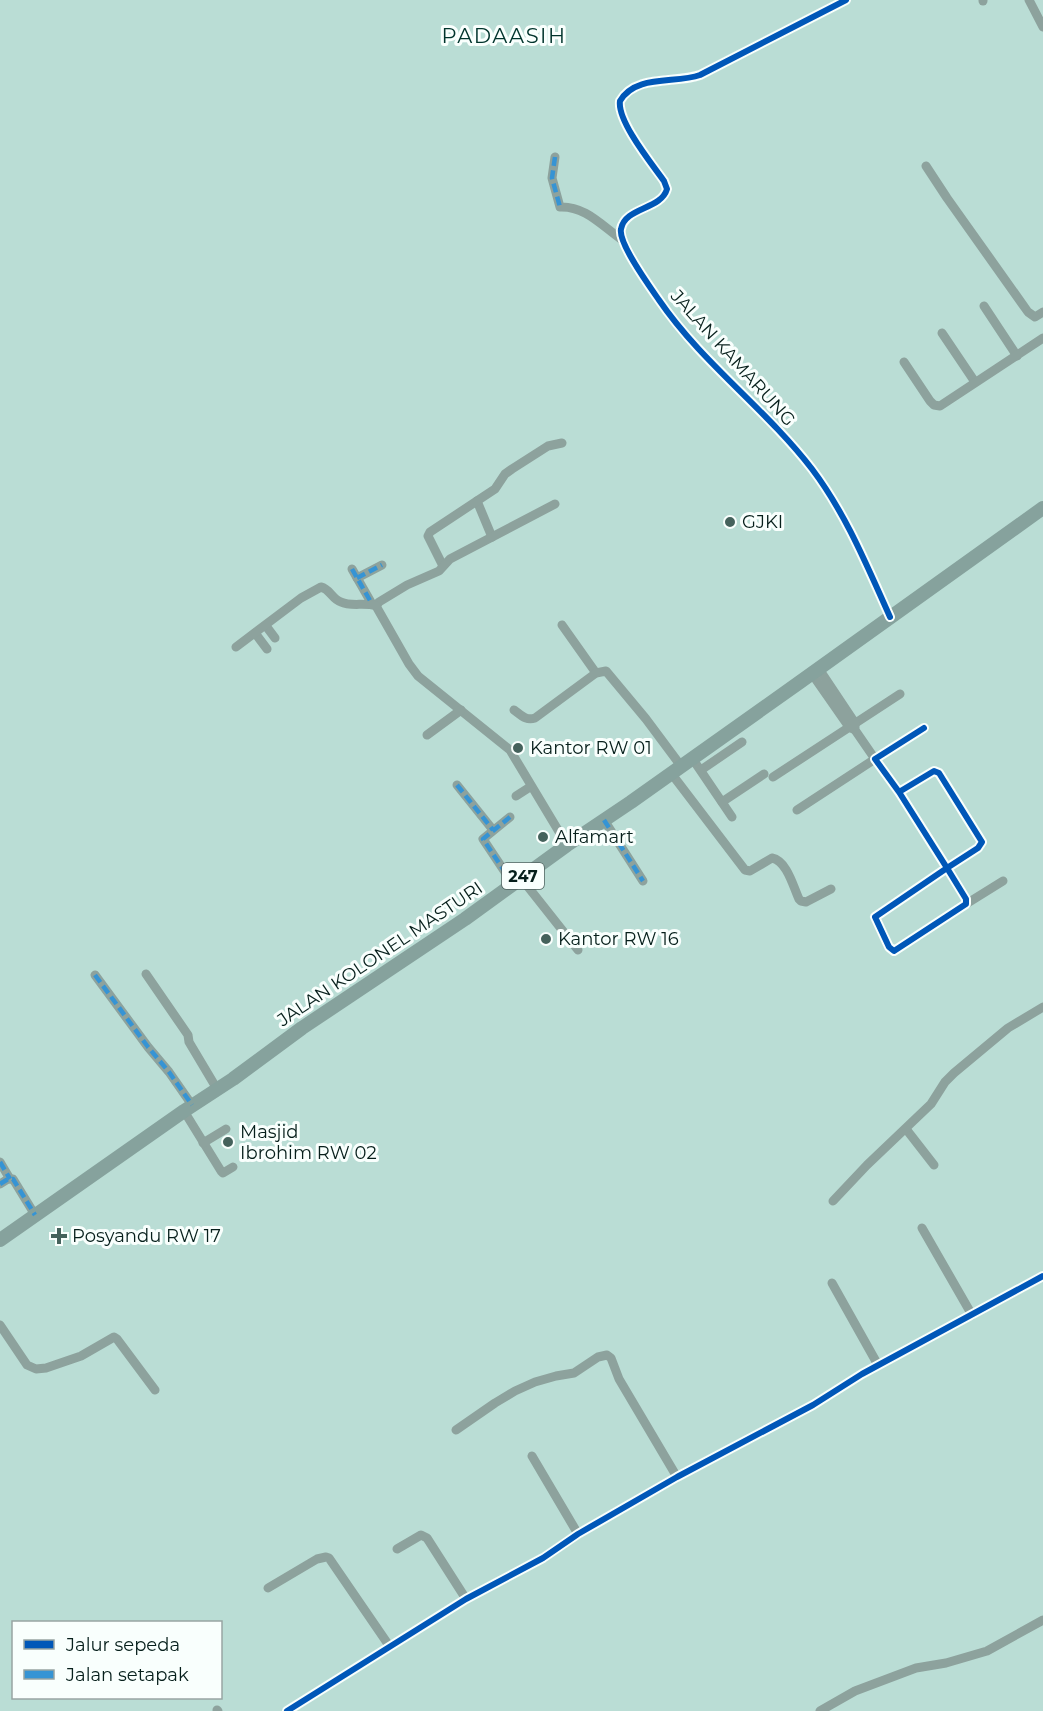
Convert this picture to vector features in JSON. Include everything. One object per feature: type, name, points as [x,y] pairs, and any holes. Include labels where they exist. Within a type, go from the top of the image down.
[{"type":"main road","name":"JALAN KOLONEL MASTURI","points":[[0,1240],[302,1028],[465,919],[1043,508]]},
{"type":"street","points":[[621,239],[620,230],[626,220],[637,211],[657,202],[664,196],[667,189],[624,119],[620,106],[622,97],[630,89],[650,82],[682,80],[700,75],[846,0]]},
{"type":"street","points":[[1032,1],[1043,27]]},
{"type":"street","points":[[555,157],[552,177],[560,207],[583,211],[621,239]]},
{"type":"street","points":[[926,166],[946,198],[1028,312],[1035,317],[1043,312]]},
{"type":"street","name":"JALAN KAMARUNG","points":[[621,239],[649,286],[680,327],[774,425],[812,470],[846,520],[890,617]]},
{"type":"street","points":[[984,306],[1017,356]]},
{"type":"street","points":[[942,333],[975,382]]},
{"type":"street","points":[[904,362],[930,401],[938,406],[1043,338]]},
{"type":"street","points":[[443,566],[428,533],[495,489],[505,474],[512,469],[548,446],[562,443]]},
{"type":"street","points":[[477,501],[492,537]]},
{"type":"street","points":[[236,647],[302,598],[321,587],[326,588],[343,603],[374,605],[407,585],[439,571],[450,559],[555,504]]},
{"type":"street","points":[[357,578],[382,565]]},
{"type":"street","points":[[352,569],[414,672],[510,750],[567,845]]},
{"type":"street","points":[[266,626],[275,638]]},
{"type":"street","points":[[562,626],[596,673]]},
{"type":"street","points":[[255,633],[267,649]]},
{"type":"street","points":[[514,710],[530,720],[535,718],[596,673],[606,671],[686,763],[745,870],[750,871],[772,858],[778,859],[784,865],[801,901],[806,902],[831,889]]},
{"type":"street","points":[[815,671],[899,792],[966,898],[966,904]]},
{"type":"street","points":[[722,802],[853,727],[900,694]]},
{"type":"street","points":[[427,735],[461,710]]},
{"type":"street","points":[[797,810],[924,728]]},
{"type":"street","points":[[704,768],[742,742]]},
{"type":"street","points":[[686,763],[704,768],[732,817]]},
{"type":"street","points":[[899,792],[936,771],[981,839],[981,845],[876,915],[876,921],[892,950],[896,950],[1004,881]]},
{"type":"street","points":[[457,785],[493,830]]},
{"type":"street","points":[[516,796],[530,786]]},
{"type":"street","points":[[510,817],[483,839],[578,950]]},
{"type":"street","points":[[604,820],[643,880]]},
{"type":"street","points":[[146,974],[188,1035],[189,1042],[217,1089]]},
{"type":"street","points":[[95,975],[169,1072],[203,1143],[221,1171],[223,1173],[233,1167]]},
{"type":"street","points":[[832,1201],[931,1104],[945,1082],[962,1065],[1008,1028],[1043,1007]]},
{"type":"street","points":[[203,1143],[226,1129]]},
{"type":"street","points":[[906,1129],[934,1165]]},
{"type":"street","points":[[0,1162],[35,1215]]},
{"type":"street","points":[[0,1184],[10,1179]]},
{"type":"street","points":[[922,1228],[972,1315]]},
{"type":"street","points":[[287,1711],[466,1599],[543,1558],[578,1534],[677,1477],[813,1405],[878,1365],[1043,1276]]},
{"type":"street","points":[[832,1283],[878,1365]]},
{"type":"street","points":[[0,1325],[27,1365],[36,1369],[46,1368],[81,1356],[114,1337],[155,1390]]},
{"type":"street","points":[[456,1430],[515,1391],[535,1382],[574,1373],[598,1357],[607,1355],[611,1358],[619,1379],[677,1477]]},
{"type":"street","points":[[532,1456],[578,1534]]},
{"type":"street","points":[[397,1549],[421,1535],[427,1538],[466,1599]]},
{"type":"street","points":[[268,1588],[317,1559],[329,1558],[390,1647]]},
{"type":"street","points":[[820,1711],[855,1691],[916,1668],[946,1663],[987,1651],[1043,1620]]},
{"type":"marked path","points":[[555,157],[552,178],[560,207]]},
{"type":"marked path","points":[[357,578],[382,565]]},
{"type":"marked path","points":[[352,569],[372,604]]},
{"type":"marked path","points":[[457,785],[493,830]]},
{"type":"marked path","points":[[510,817],[483,839],[513,884]]},
{"type":"marked path","points":[[604,820],[643,881]]},
{"type":"marked path","points":[[95,975],[192,1105]]},
{"type":"marked path","points":[[0,1162],[10,1179]]},
{"type":"marked path","points":[[0,1184],[13,1179],[35,1215]]},
{"type":"cycle path","points":[[846,0],[700,75],[646,83],[627,92],[620,101],[624,120],[667,189],[658,201],[629,216],[621,229],[621,236],[636,265],[676,323],[794,447],[812,469],[835,504],[855,541],[890,617]]},
{"type":"cycle path","points":[[899,792],[947,868],[875,917],[889,947],[894,951],[966,904],[966,899],[947,868],[978,848],[982,842],[939,773],[934,771],[899,792],[875,759],[924,728]]},
{"type":"cycle path","points":[[287,1711],[466,1599],[543,1558],[578,1534],[677,1477],[813,1405],[862,1374],[1043,1276]]},
{"type":"place","name":"GJKI","points":[[730,522]]},
{"type":"place","name":"Kantor RW 01","points":[[518,748]]},
{"type":"place","name":"Alfamart","points":[[543,837]]},
{"type":"place","name":"Kantor RW 16","points":[[546,939]]},
{"type":"place","name":"Masjid Ibrohim RW 02","points":[[228,1142]]},
{"type":"place","name":"Posyandu RW 17","points":[[59,1236]]},
{"type":"district","name":"PADAASIH","points":[[504,36]]}]
